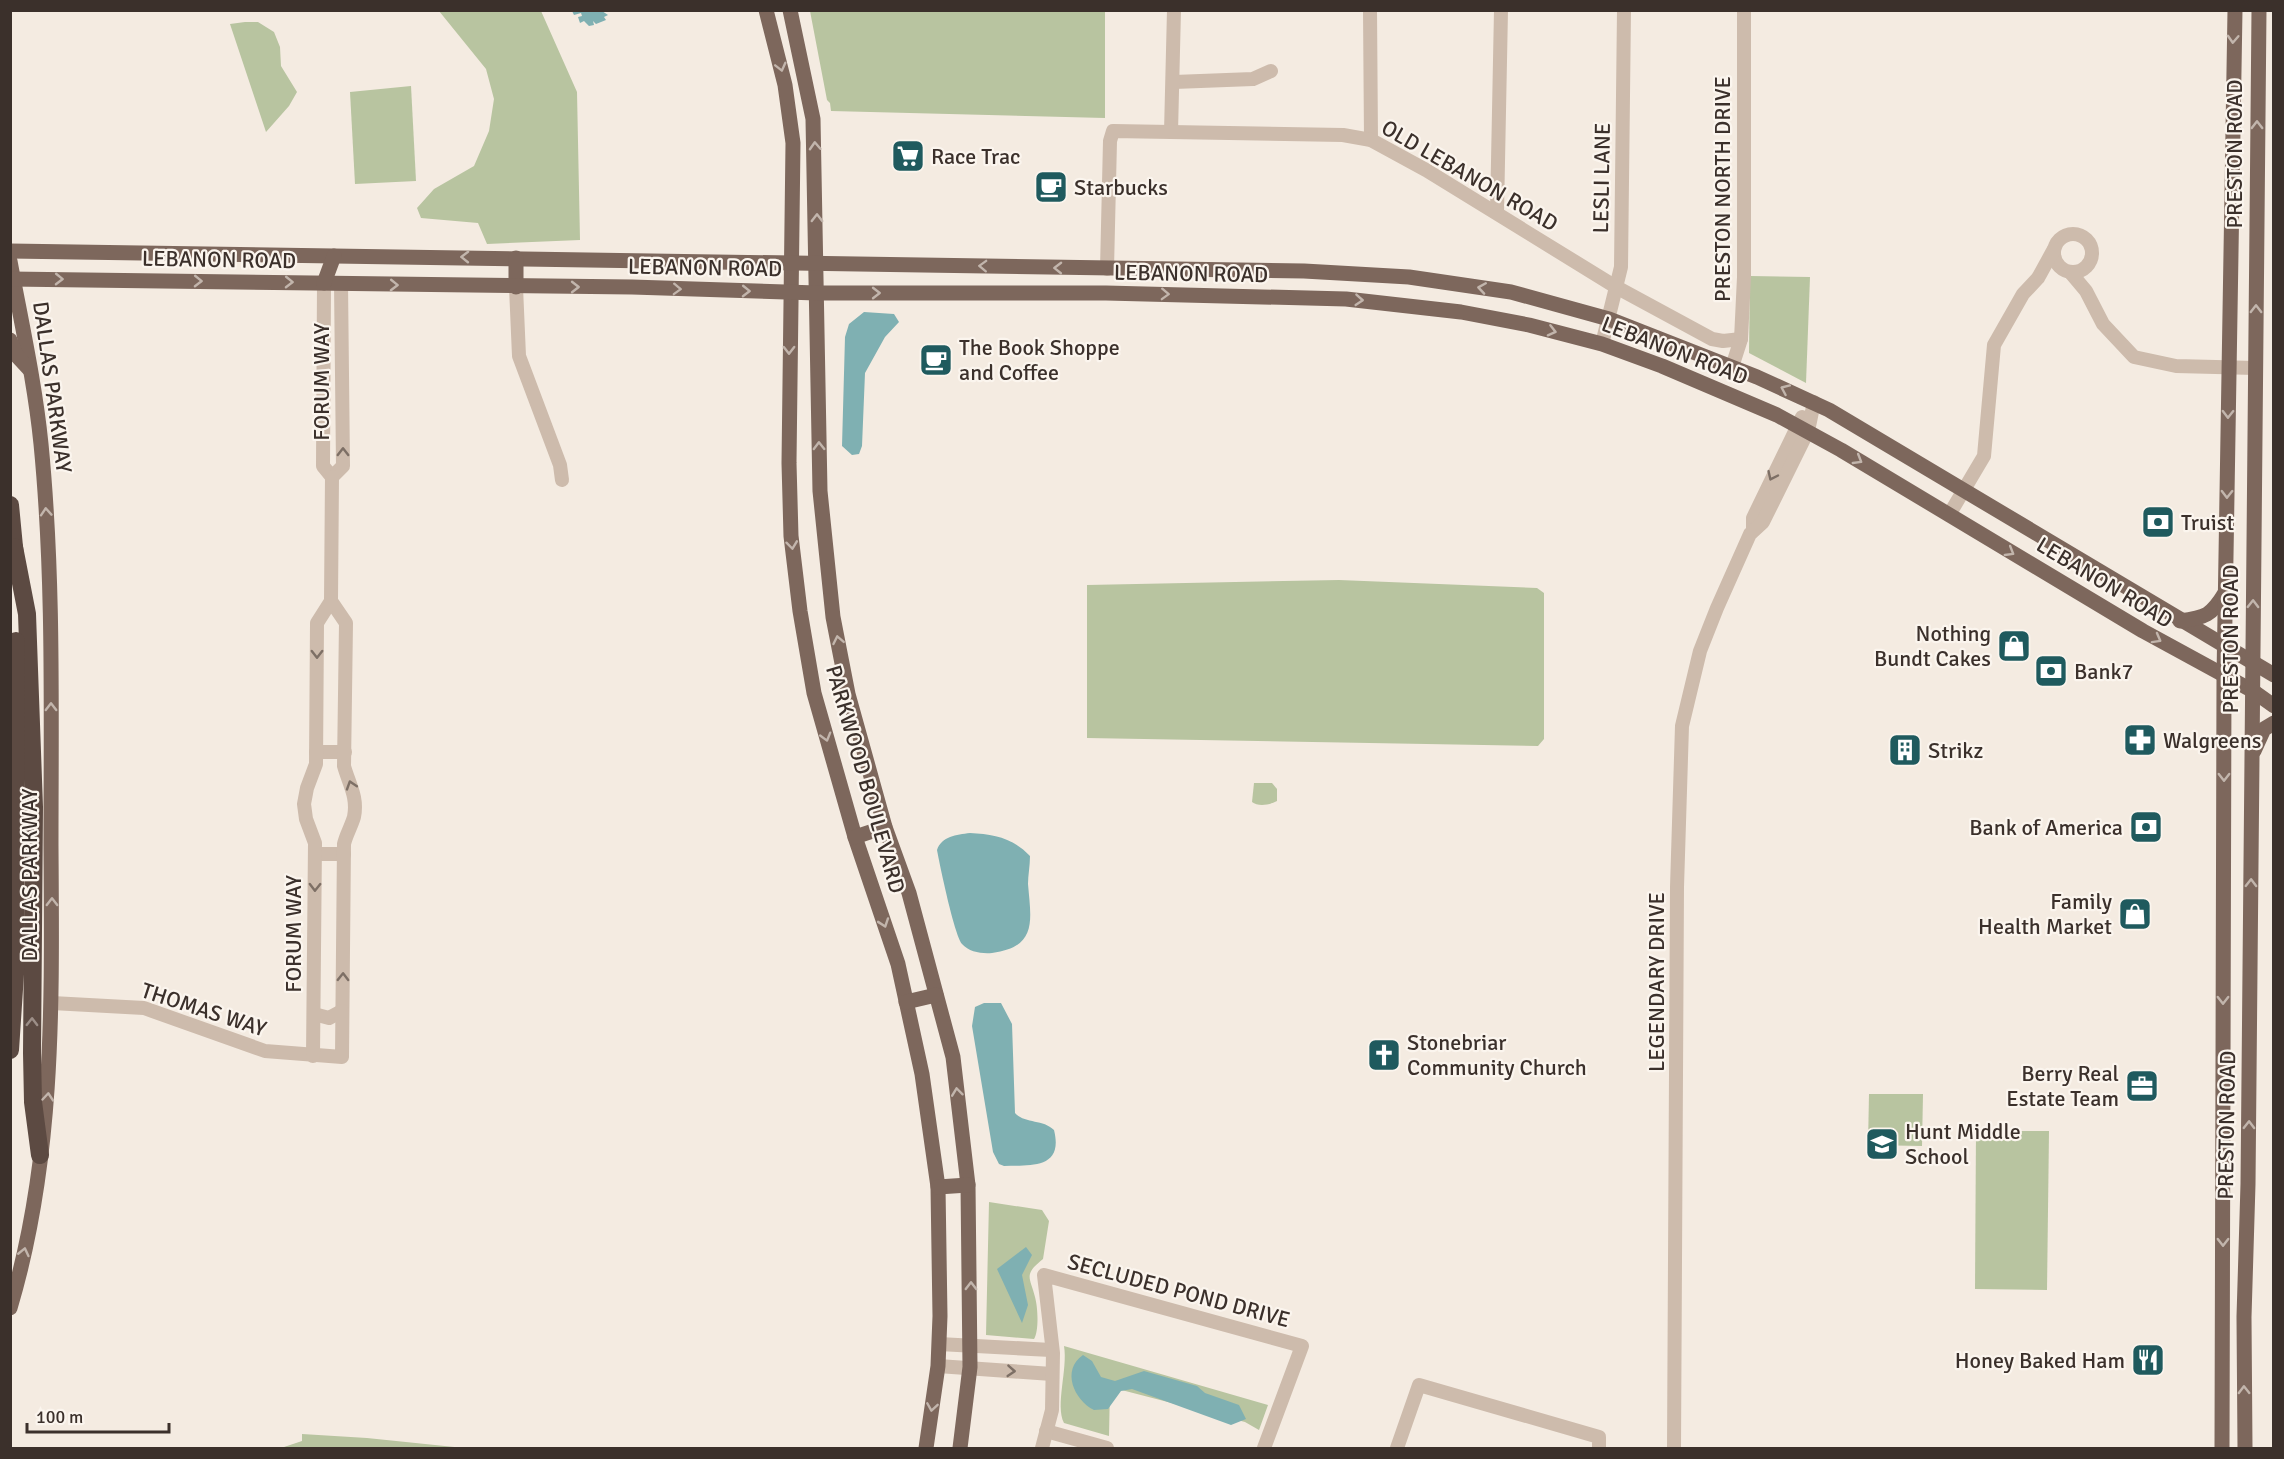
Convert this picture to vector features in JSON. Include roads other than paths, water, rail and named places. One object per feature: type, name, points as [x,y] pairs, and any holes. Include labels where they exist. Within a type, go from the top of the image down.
[{"type":"highway","points":[[10,505],[14,547],[15,963],[10,1050]]},
{"type":"highway","points":[[14,547],[27,614],[34,807],[32,1063],[33,1102],[40,1155]]},
{"type":"main road","name":"PARKWOOD BOULEVARD","points":[[766,10],[785,85],[792,134],[791,536],[814,693],[855,837],[898,964],[922,1074],[938,1187],[938,1366],[926,1449]]},
{"type":"main road","name":"PARKWOOD BOULEVARD","points":[[790,10],[812,108],[816,172],[820,491],[831,596],[848,694],[885,827],[909,893],[953,1057],[968,1185],[970,1367],[960,1449]]},
{"type":"main road","name":"PRESTON ROAD","points":[[2223,1449],[2224,647],[2232,67],[2235,10]]},
{"type":"main road","name":"PRESTON ROAD","points":[[2245,1449],[2244,1317],[2251,942],[2256,67],[2259,10]]},
{"type":"main road","points":[[2232,67],[2256,67]]},
{"type":"main road","name":"LEBANON ROAD","points":[[10,251],[1304,271],[1409,277],[1511,292],[1609,318],[1814,402],[2274,675]]},
{"type":"main road","points":[[324,283],[334,256]]},
{"type":"main road","points":[[334,256],[341,284]]},
{"type":"main road","points":[[516,258],[516,287]]},
{"type":"main road","name":"DALLAS PARKWAY","points":[[10,261],[41,441],[50,573],[52,1003],[50,1078],[40,1155],[27,1238],[10,1308]]},
{"type":"main road","points":[[1106,293],[1107,269]]},
{"type":"main road","name":"LEBANON ROAD","points":[[12,279],[817,293],[1106,293],[1394,303],[1461,312],[1529,325],[1602,344],[1662,366],[1802,428],[2143,631],[2274,706]]},
{"type":"main road","points":[[10,340],[16,355],[29,369]]},
{"type":"main road","points":[[2180,621],[2205,616],[2214,611],[2225,593]]},
{"type":"main road","points":[[2252,756],[2264,729],[2274,723]]},
{"type":"main road","points":[[855,837],[885,827]]},
{"type":"main road","points":[[2223,942],[2251,942]]},
{"type":"main road","points":[[906,1002],[936,995]]},
{"type":"main road","points":[[2223,1184],[2248,1184]]},
{"type":"main road","points":[[938,1187],[968,1185]]},
{"type":"street","points":[[1171,132],[1174,10]]},
{"type":"street","points":[[1370,10],[1371,140]]},
{"type":"street","points":[[1497,212],[1501,10]]},
{"type":"street","name":"LESLI LANE","points":[[1602,344],[1621,267],[1624,10]]},
{"type":"street","name":"PRESTON NORTH DRIVE","points":[[1732,367],[1741,339],[1744,278],[1744,10]]},
{"type":"street","points":[[1174,82],[1253,79],[1271,71]]},
{"type":"street","name":"OLD LEBANON ROAD","points":[[1107,269],[1110,141],[1113,131],[1312,132],[1371,140],[1497,212],[1617,287],[1712,339],[1723,341],[1741,339]]},
{"type":"street","points":[[1949,515],[1984,456],[1994,345],[2023,294],[2038,278],[2062,237],[2080,235],[2091,248],[2086,291]]},
{"type":"street","points":[[2054,249],[2054,257],[2086,291],[2103,324],[2134,357],[2155,364],[2255,368]]},
{"type":"street","points":[[2038,278],[2065,270],[2081,271],[2088,265]]},
{"type":"street","name":"FORUM WAY","points":[[313,1056],[315,854],[314,839],[306,819],[304,804],[307,786],[315,767],[317,622],[331,601],[332,477],[323,466],[324,283]]},
{"type":"street","name":"FORUM WAY","points":[[332,477],[343,466],[341,284]]},
{"type":"street","points":[[516,287],[519,356],[560,465],[562,480]]},
{"type":"street","name":"LEGENDARY DRIVE","points":[[1674,1449],[1680,752],[1688,698],[1700,651],[1753,529],[1763,522],[1814,402]]},
{"type":"street","points":[[331,601],[346,623],[345,768],[353,787],[355,805],[344,842],[342,1011]]},
{"type":"street","points":[[316,752],[345,752]]},
{"type":"street","name":"FORUM WAY","points":[[315,854],[344,854]]},
{"type":"street","name":"THOMAS WAY","points":[[52,1003],[144,1008],[240,1045],[285,1055],[342,1057],[342,1011]]},
{"type":"street","name":"FORUM WAY","points":[[314,1014],[329,1018],[342,1011]]},
{"type":"street","name":"SECLUDED POND DRIVE","points":[[1051,1350],[1044,1275],[1302,1346],[1264,1449]]},
{"type":"street","points":[[939,1344],[1051,1350],[1052,1410],[1042,1449]]},
{"type":"street","points":[[938,1366],[1053,1374]]},
{"type":"street","points":[[1396,1449],[1419,1385],[1599,1443]]},
{"type":"street","points":[[1046,1431],[1107,1449]]},
{"type":"water","points":[[572,11],[602,11],[608,15],[604,17],[606,20],[596,24],[593,21],[594,25],[589,26],[584,21],[580,23],[578,17],[582,16],[581,13],[574,15]]},
{"type":"water","points":[[864,312],[894,314],[899,322],[885,337],[865,373],[862,446],[859,454],[852,455],[842,446],[845,337],[849,324]]},
{"type":"water","points":[[970,833],[1003,838],[1017,845],[1030,856],[1028,930],[1017,945],[1007,950],[992,953],[972,951],[962,944],[955,927],[937,850],[946,839]]},
{"type":"water","points":[[984,1003],[1001,1003],[1012,1024],[1015,1113],[1024,1119],[1045,1124],[1054,1130],[1056,1143],[1054,1152],[1042,1163],[1004,1166],[999,1164],[993,1152],[972,1026],[975,1007]]},
{"type":"water","points":[[1026,1247],[1032,1255],[1022,1275],[1028,1305],[1022,1323],[997,1269]]},
{"type":"water","points":[[1083,1355],[1092,1361],[1101,1377],[1115,1381],[1144,1371],[1197,1386],[1205,1393],[1239,1405],[1246,1419],[1231,1425],[1132,1389],[1121,1391],[1108,1409],[1094,1410],[1081,1399],[1073,1384],[1073,1369],[1076,1361]]},
{"type":"place","name":"Race Trac","points":[[908,156]]},
{"type":"place","name":"Starbucks","points":[[1051,187]]},
{"type":"place","name":"The Book Shoppe and Coffee","points":[[936,360]]},
{"type":"place","name":"Truist","points":[[2158,522]]},
{"type":"place","name":"Nothing Bundt Cakes","points":[[2014,646]]},
{"type":"place","name":"Bank7","points":[[2051,671]]},
{"type":"place","name":"Walgreens","points":[[2140,740]]},
{"type":"place","name":"Strikz","points":[[1905,750]]},
{"type":"place","name":"Bank of America","points":[[2146,827]]},
{"type":"place","name":"Family Health Market","points":[[2135,914]]},
{"type":"place","name":"Stonebriar Community Church","points":[[1384,1055]]},
{"type":"place","name":"Berry Real Estate Team","points":[[2142,1086]]},
{"type":"place","name":"Hunt Middle School","points":[[1882,1144]]},
{"type":"place","name":"Honey Baked Ham","points":[[2148,1360]]}]
